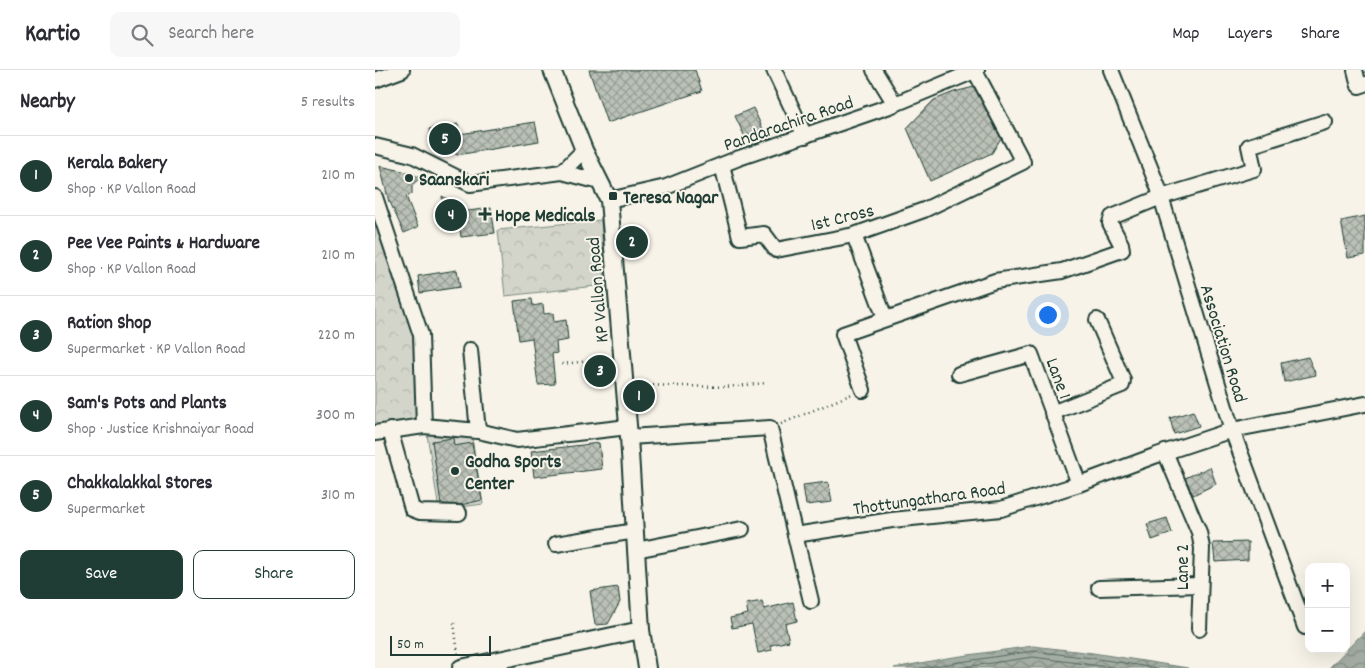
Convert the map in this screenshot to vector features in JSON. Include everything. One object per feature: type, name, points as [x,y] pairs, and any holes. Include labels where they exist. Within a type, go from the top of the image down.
[{"type":"street","points":[[375,80],[402,70]]},
{"type":"street","name":"KP Vallon Road","points":[[552,70],[585,150],[609,200],[628,432],[641,630],[647,668]]},
{"type":"street","points":[[774,70],[805,136]]},
{"type":"street","points":[[874,70],[895,104]]},
{"type":"street","name":"Pandarachira Road","points":[[609,200],[666,187],[722,165],[895,104],[976,70]]},
{"type":"street","name":"1st Cross","points":[[722,165],[739,237],[764,234],[776,250],[854,235],[924,210],[1023,162],[976,70]]},
{"type":"street","name":"Association Road","points":[[1111,70],[1161,197],[1232,430],[1305,627]]},
{"type":"street","points":[[1355,70],[1359,86],[1365,84]]},
{"type":"street","points":[[863,390],[843,334],[995,281],[1062,271],[1122,250],[1121,244],[1109,223],[1112,217],[1161,197],[1253,169],[1249,146],[1325,122]]},
{"type":"street","points":[[375,146],[411,156],[470,184],[562,172],[600,182]]},
{"type":"street","points":[[562,172],[585,150]]},
{"type":"street","points":[[375,197],[421,335],[425,426]]},
{"type":"street","points":[[854,235],[885,318]]},
{"type":"street","points":[[1052,413],[1123,385],[1123,380],[1097,320]]},
{"type":"street","points":[[470,350],[478,431]]},
{"type":"street","name":"Lane 1","points":[[959,374],[1031,354],[1079,484]]},
{"type":"street","name":"Thottungathara Road","points":[[795,535],[892,520],[1001,509],[1079,484],[1165,452],[1232,430],[1365,404]]},
{"type":"street","points":[[375,433],[425,426],[478,431],[517,440],[628,432],[770,428],[811,601]]},
{"type":"street","points":[[390,430],[412,509],[420,512],[459,513]]},
{"type":"street","name":"Lane 2","points":[[1165,452],[1199,532],[1202,548],[1199,629]]},
{"type":"street","points":[[636,550],[742,529]]},
{"type":"street","points":[[556,544],[635,530]]},
{"type":"street","points":[[1099,588],[1200,585]]},
{"type":"street","points":[[460,664],[641,630]]},
{"type":"path","points":[[562,364],[622,358]]},
{"type":"path","points":[[624,385],[725,387],[767,383]]},
{"type":"path","points":[[770,428],[863,390]]},
{"type":"path","points":[[454,624],[460,664]]},
{"type":"green space","points":[[375,217],[416,336],[419,422],[375,428]]},
{"type":"green space","points":[[601,220],[605,285],[505,296],[498,230]]},
{"type":"green space","name":"Godha Sports Center","points":[[427,434],[472,438],[483,504],[439,510]]},
{"type":"water","points":[[1365,631],[1365,668],[1329,668],[1344,653],[1350,653],[1350,646]]},
{"type":"water","points":[[1033,646],[1093,653],[1188,668],[894,668],[947,658]]},
{"type":"building","points":[[589,70],[695,70],[702,91],[607,123]]},
{"type":"building","points":[[974,87],[1001,138],[992,153],[930,181],[907,128],[934,100]]},
{"type":"building","points":[[753,108],[763,129],[745,137],[735,116]]},
{"type":"building","points":[[535,122],[539,141],[457,155],[449,149],[432,142],[429,129],[458,124],[460,134]]},
{"type":"building","points":[[380,166],[411,173],[420,178],[412,185],[412,194],[406,196],[418,227],[404,233],[389,202]]},
{"type":"building","points":[[442,196],[468,211],[491,208],[495,233],[461,237],[459,221],[445,222]]},
{"type":"building","points":[[1365,216],[1365,255],[1348,258],[1341,221]]},
{"type":"building","points":[[457,270],[460,287],[420,293],[418,276]]},
{"type":"building","points":[[532,299],[533,306],[543,304],[544,314],[553,313],[554,322],[566,320],[568,340],[556,342],[557,353],[552,354],[555,384],[538,385],[532,338],[519,340],[514,301]]},
{"type":"building","points":[[1308,357],[1316,375],[1284,382],[1281,363]]},
{"type":"building","points":[[1193,411],[1199,426],[1174,434],[1170,418]]},
{"type":"building","name":"Godha Sports Center","points":[[453,438],[454,446],[472,443],[482,500],[461,505],[441,504],[432,441]]},
{"type":"building","points":[[599,443],[602,469],[534,477],[531,451]]},
{"type":"building","points":[[1210,467],[1216,484],[1193,495],[1185,478]]},
{"type":"building","points":[[828,482],[832,502],[806,505],[803,485]]},
{"type":"building","points":[[1167,518],[1172,533],[1152,540],[1147,524]]},
{"type":"building","points":[[1248,542],[1248,560],[1215,562],[1213,543]]},
{"type":"building","points":[[618,587],[620,602],[608,624],[595,625],[590,591]]},
{"type":"building","points":[[762,601],[764,609],[793,602],[797,621],[785,624],[789,641],[771,645],[772,650],[758,653],[752,624],[732,628],[730,618],[748,614],[746,604]]},
{"type":"place","name":"Chakkalakkal Stores","points":[[445,139]]},
{"type":"place","name":"Saanskari","points":[[409,178]]},
{"type":"place","name":"Teresa Nagar","points":[[613,196]]},
{"type":"place","name":"Hope Medicals","points":[[485,214]]},
{"type":"place","name":"Sam's Pots and Plants","points":[[451,215]]},
{"type":"place","name":"Pee Vee Paints & Hardware","points":[[632,242]]},
{"type":"place","name":"Ration Shop","points":[[600,371]]},
{"type":"place","name":"Kerala Bakery","points":[[639,396]]},
{"type":"place","name":"Godha Sports Center","points":[[455,471]]}]
